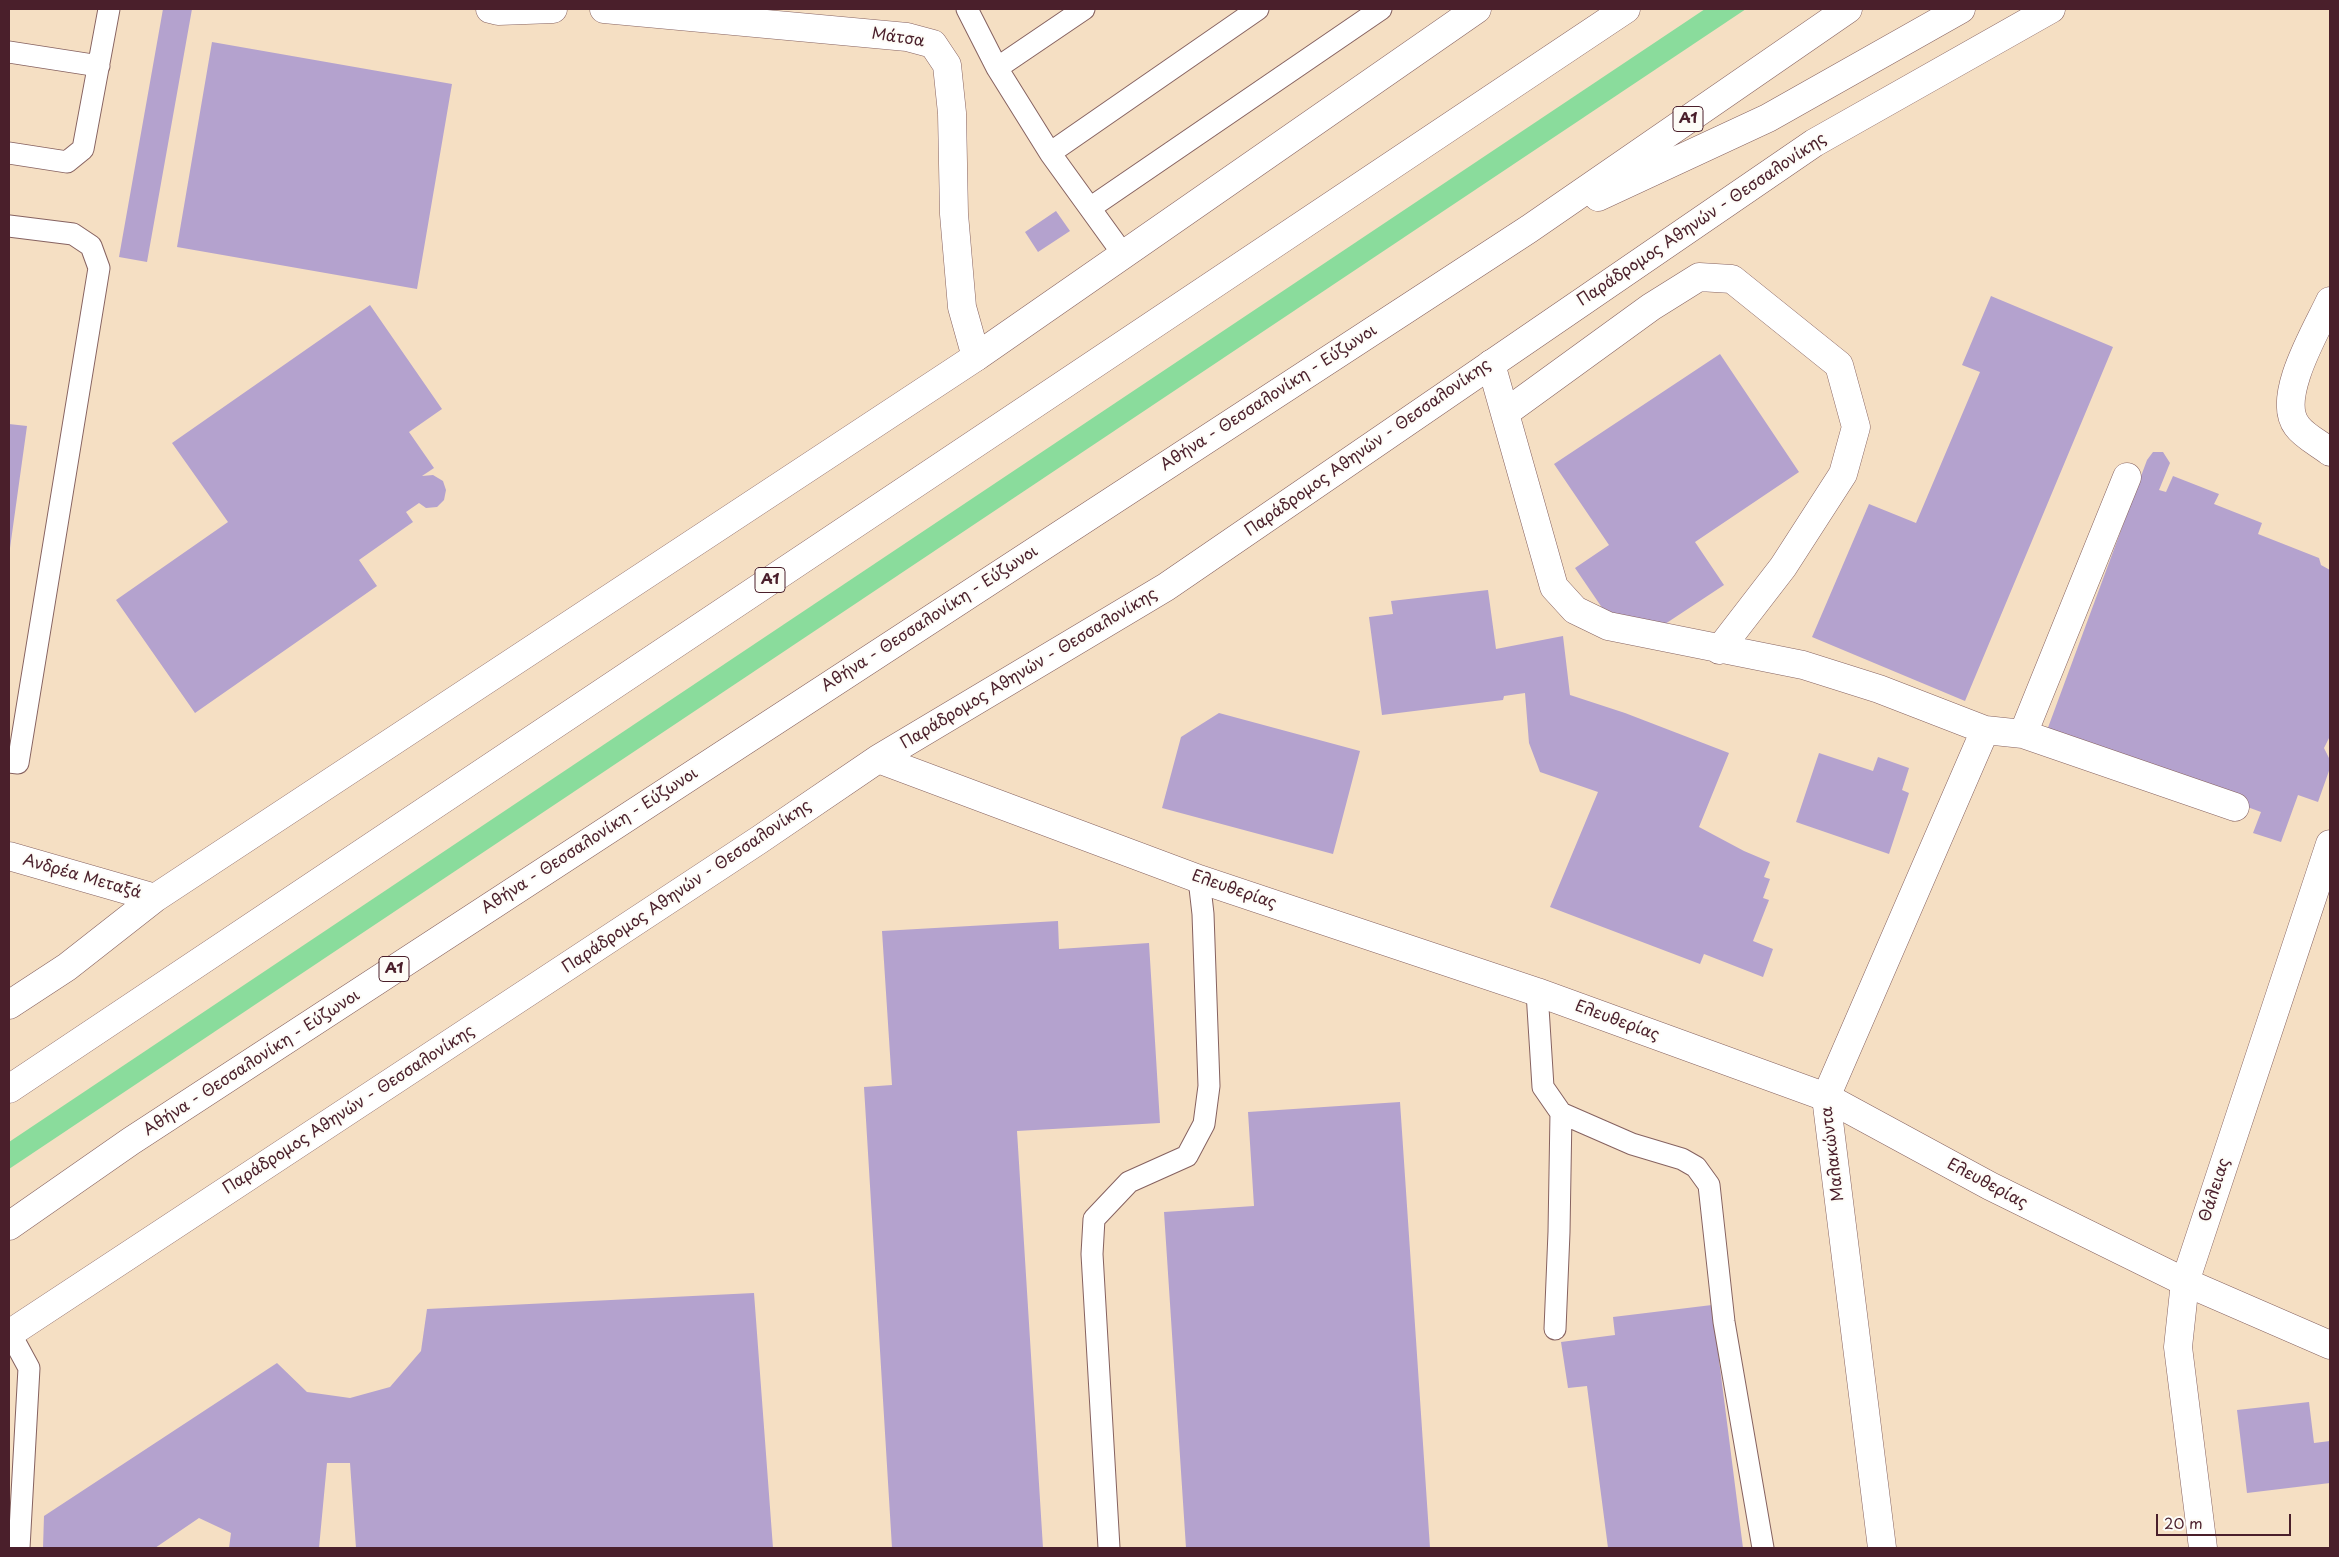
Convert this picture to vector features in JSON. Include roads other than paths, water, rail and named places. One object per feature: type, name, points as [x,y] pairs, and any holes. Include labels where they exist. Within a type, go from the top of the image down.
[{"type":"main road","points":[[490,9],[498,11],[552,9]]},
{"type":"main road","name":"Μάτσα","points":[[604,9],[907,37],[933,44],[947,65],[952,114],[954,214],[962,307],[976,357]]},
{"type":"main road","points":[[9,1005],[67,967],[155,898],[976,357],[1477,9]]},
{"type":"main road","name":"Α1","points":[[9,1089],[1626,9]]},
{"type":"main road","name":"Αθήνα - Θεσσαλονίκη - Εύζωνοι","points":[[9,1226],[131,1141],[1529,229],[1848,9]]},
{"type":"main road","points":[[1529,229],[1768,118],[1961,9]]},
{"type":"main road","name":"Παράδρομος Αθηνών - Θεσσαλονίκης","points":[[10,1333],[759,840],[878,759],[1166,587],[1814,143],[2051,9]]},
{"type":"main road","points":[[1505,413],[1651,308],[1699,278],[1732,279],[1839,365],[1856,427],[1843,474],[1783,567],[1719,650]]},
{"type":"main road","points":[[2330,301],[2293,384],[2290,408],[2297,426],[2330,452]]},
{"type":"main road","points":[[1491,364],[1554,587],[1575,610],[1608,626],[1719,650],[1803,665],[1879,689],[1985,730],[2023,734],[2235,807]]},
{"type":"main road","points":[[2023,734],[2126,477]]},
{"type":"main road","name":"Μαλακώντα","points":[[1882,1548],[1826,1097],[1985,730]]},
{"type":"main road","name":"Ελευθερίας","points":[[878,759],[1199,879],[1537,992],[1826,1097],[1990,1186],[2185,1282],[2330,1346]]},
{"type":"main road","name":"Θάλειας","points":[[2203,1548],[2178,1347],[2185,1282],[2330,844]]},
{"type":"main road","name":"Ανδρέα Μεταξά","points":[[9,856],[155,898]]},
{"type":"lane","points":[[9,153],[67,162],[83,148],[109,9]]},
{"type":"lane","points":[[997,68],[1084,9]]},
{"type":"lane","points":[[1050,154],[1258,9]]},
{"type":"lane","points":[[1090,208],[1381,9]]},
{"type":"lane","points":[[975,12],[997,68],[1050,154],[1123,254]]},
{"type":"lane","points":[[9,52],[99,66]]},
{"type":"lane","points":[[9,226],[73,234],[91,246],[99,268],[18,763],[9,762]]},
{"type":"lane","points":[[1109,1548],[1092,1254],[1094,1219],[1129,1182],[1187,1156],[1204,1124],[1209,1086],[1203,914],[1199,879]]},
{"type":"lane","points":[[1537,992],[1543,1087],[1561,1113],[1632,1144],[1682,1159],[1696,1167],[1710,1185],[1724,1322],[1763,1548]]},
{"type":"lane","points":[[1555,1329],[1560,1232],[1561,1113]]},
{"type":"lane","points":[[10,1333],[29,1368],[18,1548]]}]
